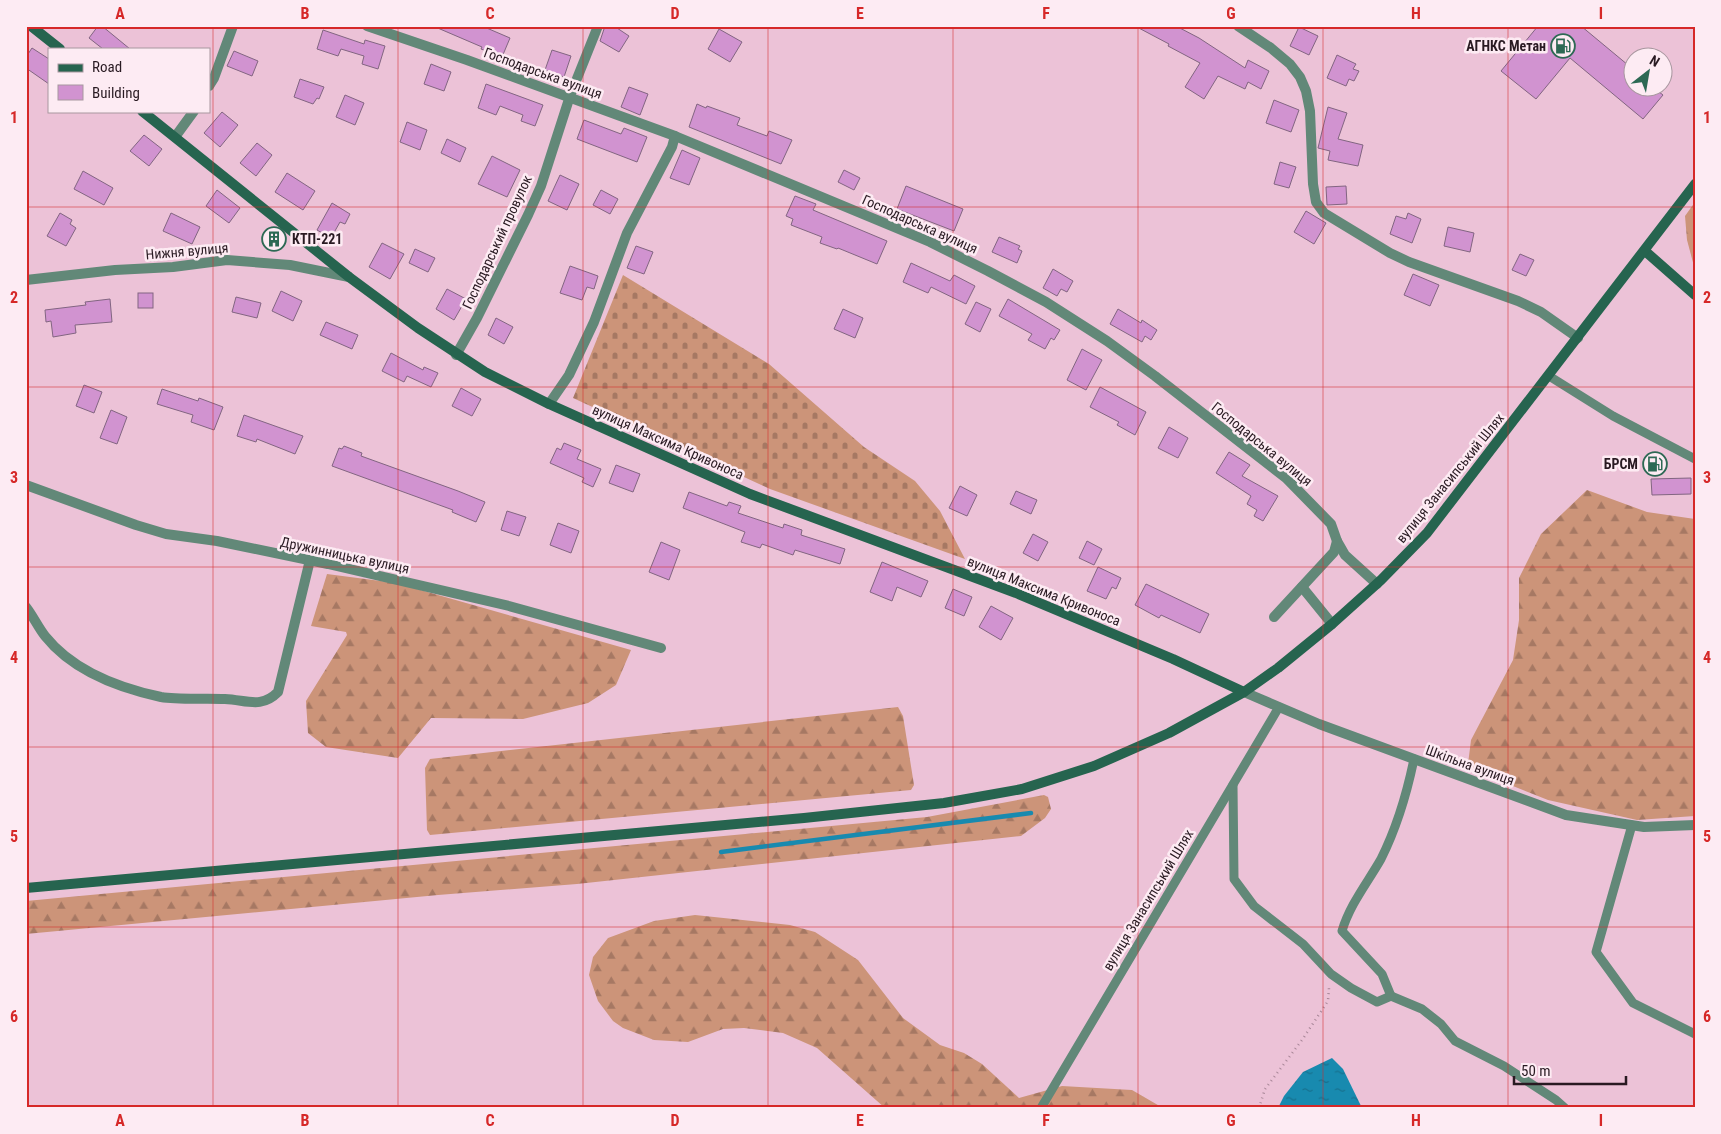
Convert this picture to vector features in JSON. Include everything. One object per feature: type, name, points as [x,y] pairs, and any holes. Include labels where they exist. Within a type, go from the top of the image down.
[{"type":"main road","points":[[31,26],[59,48]]},
{"type":"main road","name":"вулиця Максима Кривоноса","points":[[143,112],[349,277],[456,355],[485,372],[549,404],[750,494],[1016,593],[1173,659],[1244,692]]},
{"type":"main road","name":"вулиця Занасипський Шлях","points":[[26,888],[804,818],[944,803],[1022,789],[1094,766],[1169,733],[1244,692],[1278,668],[1377,584],[1427,533],[1695,184]]},
{"type":"main road","points":[[1645,251],[1695,295]]},
{"type":"street","points":[[210,84],[234,26]]},
{"type":"street","name":"Господарська вулиця","points":[[367,26],[570,96],[675,136],[930,242],[1046,302],[1155,376],[1286,478],[1330,524],[1337,541],[1346,555],[1377,584]]},
{"type":"street","name":"Господарський провулок","points":[[456,355],[477,318],[541,186],[570,96],[598,26]]},
{"type":"street","points":[[1238,26],[1271,48],[1290,64],[1300,76],[1306,91],[1310,112],[1313,184],[1316,202],[1324,214],[1390,253],[1409,262],[1533,309],[1578,338]]},
{"type":"street","points":[[175,137],[193,112]]},
{"type":"street","points":[[549,404],[569,375],[594,322],[627,233],[672,147],[675,136]]},
{"type":"street","name":"Нижня вулиця","points":[[26,280],[115,270],[173,267],[227,260],[290,265],[349,277]]},
{"type":"street","name":"Дружинницька вулиця","points":[[26,484],[136,525],[166,534],[217,541],[310,560],[510,606],[661,648]]},
{"type":"street","points":[[1274,618],[1334,552],[1337,541]]},
{"type":"street","points":[[26,607],[46,637],[74,662],[108,682],[162,697],[233,699],[262,703],[271,699],[278,692],[310,560]]},
{"type":"street","points":[[1302,587],[1332,624]]},
{"type":"street","name":"Шкільна вулиця","points":[[1244,692],[1319,724],[1566,815],[1644,827],[1695,825]]},
{"type":"lane","points":[[1549,376],[1613,416],[1695,459]]},
{"type":"lane","name":"вулиця Занасипський Шлях","points":[[1041,1108],[1279,707]]},
{"type":"lane","points":[[1414,759],[1407,792],[1394,829],[1381,858],[1346,917],[1342,930],[1382,974],[1391,996],[1422,1009],[1441,1024],[1455,1041],[1504,1066],[1565,1108]]},
{"type":"lane","points":[[1233,785],[1234,879],[1254,906],[1303,944],[1331,974],[1351,988],[1377,1002],[1391,996]]},
{"type":"lane","points":[[1632,825],[1596,952],[1633,1003],[1695,1034]]},
{"type":"path","points":[[1260,1108],[1265,1089],[1302,1040],[1328,1001],[1331,974]]},
{"type":"green space","points":[[1695,202],[1695,270],[1687,240],[1685,216]]},
{"type":"green space","points":[[623,275],[769,364],[864,447],[915,481],[940,511],[965,559],[770,489],[573,398]]},
{"type":"green space","points":[[1587,490],[1647,512],[1695,519],[1695,816],[1637,820],[1548,800],[1478,772],[1468,764],[1471,740],[1513,660],[1519,620],[1519,578],[1541,534]]},
{"type":"green space","points":[[327,574],[396,583],[631,650],[616,685],[588,703],[523,719],[431,718],[398,758],[326,747],[308,733],[306,701],[347,635],[346,632],[311,626]]},
{"type":"green space","points":[[898,707],[903,716],[914,785],[911,790],[430,835],[427,830],[425,768],[430,759]]},
{"type":"green space","points":[[1044,795],[1048,797],[1051,809],[1045,818],[1021,836],[577,884],[438,895],[26,934],[26,901],[927,817]]},
{"type":"green space","points":[[695,915],[790,925],[815,932],[858,960],[903,1018],[940,1045],[964,1053],[982,1064],[1019,1098],[1062,1086],[1132,1090],[1163,1108],[885,1108],[817,1048],[783,1033],[744,1028],[723,1029],[688,1042],[654,1040],[623,1028],[613,1021],[598,1001],[589,975],[593,957],[608,938],[654,921]]},
{"type":"water","points":[[1332,1058],[1343,1069],[1362,1108],[1278,1108],[1284,1096],[1303,1072]]},
{"type":"building","points":[[98,26],[102,26],[129,48],[102,48],[89,38]]},
{"type":"building","points":[[433,26],[482,26],[510,38],[502,57]]},
{"type":"building","points":[[605,26],[614,26],[629,36],[619,52],[600,41]]},
{"type":"building","points":[[1135,26],[1176,26],[1199,38],[1245,68],[1248,60],[1269,71],[1261,89],[1248,82],[1245,89],[1218,76],[1204,99],[1185,87],[1200,63]]},
{"type":"building","points":[[1538,26],[1581,26],[1624,62],[1624,98],[1660,98],[1643,119],[1570,58],[1536,99],[1501,71]]},
{"type":"building","points":[[1299,27],[1318,36],[1309,55],[1290,46]]},
{"type":"building","points":[[719,29],[742,42],[730,62],[708,49]]},
{"type":"building","points":[[323,30],[364,44],[365,40],[385,46],[378,69],[362,64],[364,56],[341,49],[338,56],[317,49]]},
{"type":"building","points":[[32,48],[48,58],[48,83],[26,68],[26,57]]},
{"type":"building","points":[[552,50],[571,56],[564,77],[545,70]]},
{"type":"building","points":[[234,51],[258,61],[252,76],[227,66]]},
{"type":"building","points":[[1337,55],[1356,64],[1353,69],[1359,71],[1354,81],[1349,79],[1346,86],[1327,78]]},
{"type":"building","points":[[431,64],[451,72],[444,91],[424,84]]},
{"type":"building","points":[[300,79],[324,87],[319,99],[317,98],[313,104],[294,97]]},
{"type":"building","points":[[486,84],[543,105],[535,126],[521,121],[523,115],[500,106],[496,115],[478,108]]},
{"type":"building","points":[[629,87],[648,94],[640,115],[621,107]]},
{"type":"building","points":[[345,95],[364,103],[355,125],[336,117]]},
{"type":"building","points":[[1274,100],[1299,110],[1291,132],[1266,123]]},
{"type":"building","points":[[697,104],[740,118],[737,125],[767,136],[769,131],[792,140],[781,164],[689,127]]},
{"type":"building","points":[[1328,107],[1347,113],[1338,139],[1363,145],[1358,166],[1328,160],[1330,151],[1318,148]]},
{"type":"building","points":[[222,112],[238,125],[220,147],[204,133]]},
{"type":"building","points":[[584,120],[621,134],[624,128],[647,137],[637,162],[577,139]]},
{"type":"building","points":[[407,122],[427,130],[420,150],[400,142]]},
{"type":"building","points":[[144,135],[162,149],[149,166],[130,151]]},
{"type":"building","points":[[447,139],[466,148],[460,162],[441,153]]},
{"type":"building","points":[[257,143],[272,155],[256,176],[240,163]]},
{"type":"building","points":[[682,150],[700,158],[689,185],[670,178]]},
{"type":"building","points":[[492,156],[520,170],[507,197],[478,184]]},
{"type":"building","points":[[1280,162],[1296,167],[1289,188],[1274,184]]},
{"type":"building","points":[[844,170],[860,178],[854,190],[838,182]]},
{"type":"building","points":[[83,171],[113,188],[104,205],[74,189]]},
{"type":"building","points":[[287,173],[315,191],[303,210],[275,192]]},
{"type":"building","points":[[560,175],[579,184],[567,210],[548,201]]},
{"type":"building","points":[[906,186],[963,209],[954,231],[897,209]]},
{"type":"building","points":[[1346,186],[1347,204],[1327,205],[1326,187]]},
{"type":"building","points":[[217,190],[240,208],[229,223],[206,206]]},
{"type":"building","points":[[601,190],[618,199],[610,214],[593,205]]},
{"type":"building","points":[[795,196],[816,204],[813,210],[887,241],[877,264],[838,248],[820,243],[822,237],[791,225],[793,219],[786,216]]},
{"type":"building","points":[[332,203],[350,214],[345,224],[340,222],[331,238],[317,230]]},
{"type":"building","points":[[1306,211],[1326,223],[1314,244],[1294,232]]},
{"type":"building","points":[[60,213],[72,220],[70,224],[76,228],[66,246],[47,236]]},
{"type":"building","points":[[171,213],[200,227],[192,244],[163,231]]},
{"type":"building","points":[[1408,213],[1421,219],[1412,243],[1390,234],[1396,216],[1406,219]]},
{"type":"building","points":[[1448,227],[1474,233],[1470,252],[1444,246]]},
{"type":"building","points":[[999,237],[1020,246],[1018,249],[1022,251],[1017,263],[992,252]]},
{"type":"building","points":[[382,243],[404,254],[390,279],[369,267]]},
{"type":"building","points":[[636,246],[653,252],[644,274],[627,268]]},
{"type":"building","points":[[415,249],[435,258],[428,272],[409,263]]},
{"type":"building","points":[[1520,254],[1534,260],[1526,276],[1512,270]]},
{"type":"building","points":[[911,263],[950,281],[954,275],[975,286],[966,304],[931,287],[928,293],[903,282]]},
{"type":"building","points":[[570,266],[598,276],[594,289],[587,287],[582,300],[560,293]]},
{"type":"building","points":[[1053,269],[1073,281],[1067,292],[1061,289],[1057,296],[1043,288]]},
{"type":"building","points":[[1413,274],[1439,285],[1430,306],[1404,295]]},
{"type":"building","points":[[447,289],[466,299],[454,320],[436,309]]},
{"type":"building","points":[[281,291],[302,301],[293,321],[272,311]]},
{"type":"building","points":[[138,293],[153,293],[153,308],[138,308]]},
{"type":"building","points":[[236,297],[261,303],[257,318],[232,312]]},
{"type":"building","points":[[110,299],[112,322],[75,325],[76,333],[53,337],[51,321],[46,322],[45,310],[86,305],[85,302]]},
{"type":"building","points":[[1008,299],[1060,330],[1054,340],[1051,338],[1045,349],[1028,340],[1032,334],[999,316]]},
{"type":"building","points":[[976,302],[991,309],[980,332],[965,324]]},
{"type":"building","points":[[843,309],[863,318],[855,338],[834,329]]},
{"type":"building","points":[[1118,309],[1141,323],[1142,320],[1157,330],[1151,340],[1145,336],[1142,342],[1110,324]]},
{"type":"building","points":[[496,318],[513,327],[504,344],[488,335]]},
{"type":"building","points":[[326,322],[358,335],[352,349],[320,335]]},
{"type":"building","points":[[1082,349],[1102,360],[1086,390],[1067,380]]},
{"type":"building","points":[[391,353],[423,370],[424,367],[438,373],[431,387],[407,376],[404,382],[382,371]]},
{"type":"building","points":[[84,385],[102,392],[94,413],[76,406]]},
{"type":"building","points":[[1100,387],[1146,412],[1135,435],[1117,425],[1119,422],[1090,407]]},
{"type":"building","points":[[461,388],[481,399],[472,416],[452,406]]},
{"type":"building","points":[[162,389],[198,401],[199,398],[223,407],[214,430],[191,422],[193,415],[157,404]]},
{"type":"building","points":[[111,410],[127,417],[117,444],[100,438]]},
{"type":"building","points":[[244,415],[303,436],[295,454],[257,439],[256,442],[237,436]]},
{"type":"building","points":[[1169,427],[1188,438],[1178,458],[1158,448]]},
{"type":"building","points":[[564,443],[581,450],[577,459],[601,469],[593,487],[582,482],[584,478],[550,463],[557,448],[561,450]]},
{"type":"building","points":[[344,446],[362,453],[361,456],[485,502],[476,522],[452,512],[453,510],[332,466],[339,448],[342,449]]},
{"type":"building","points":[[1229,452],[1250,465],[1242,476],[1278,496],[1263,521],[1254,516],[1257,510],[1247,504],[1251,496],[1216,473]]},
{"type":"building","points":[[616,465],[640,474],[633,492],[609,483]]},
{"type":"building","points":[[1691,478],[1691,494],[1652,495],[1651,479]]},
{"type":"building","points":[[960,486],[977,495],[967,516],[949,508]]},
{"type":"building","points":[[1016,491],[1037,500],[1031,514],[1010,504]]},
{"type":"building","points":[[689,492],[727,506],[729,502],[741,506],[738,513],[783,528],[784,524],[802,530],[801,535],[845,549],[840,564],[795,550],[793,555],[762,544],[760,548],[741,542],[745,532],[683,508]]},
{"type":"building","points":[[507,511],[526,517],[519,536],[501,530]]},
{"type":"building","points":[[558,523],[579,531],[571,553],[550,545]]},
{"type":"building","points":[[1033,534],[1048,542],[1038,561],[1023,553]]},
{"type":"building","points":[[1087,541],[1102,549],[1094,565],[1079,558]]},
{"type":"building","points":[[661,542],[680,550],[669,580],[649,572]]},
{"type":"building","points":[[882,562],[928,581],[921,597],[897,587],[892,601],[870,592]]},
{"type":"building","points":[[1098,567],[1121,578],[1116,589],[1112,587],[1106,599],[1087,591]]},
{"type":"building","points":[[1146,584],[1209,614],[1200,633],[1161,615],[1159,618],[1135,605]]},
{"type":"building","points":[[953,589],[972,597],[964,616],[945,608]]},
{"type":"building","points":[[991,606],[1013,618],[1001,640],[979,627]]},
{"type":"waterway","points":[[721,852],[1031,813]]},
{"type":"place","name":"АГНКС Метан","points":[[1563,46]]},
{"type":"place","name":"КТП-221","points":[[274,239]]},
{"type":"place","name":"БРСМ","points":[[1655,464]]}]
